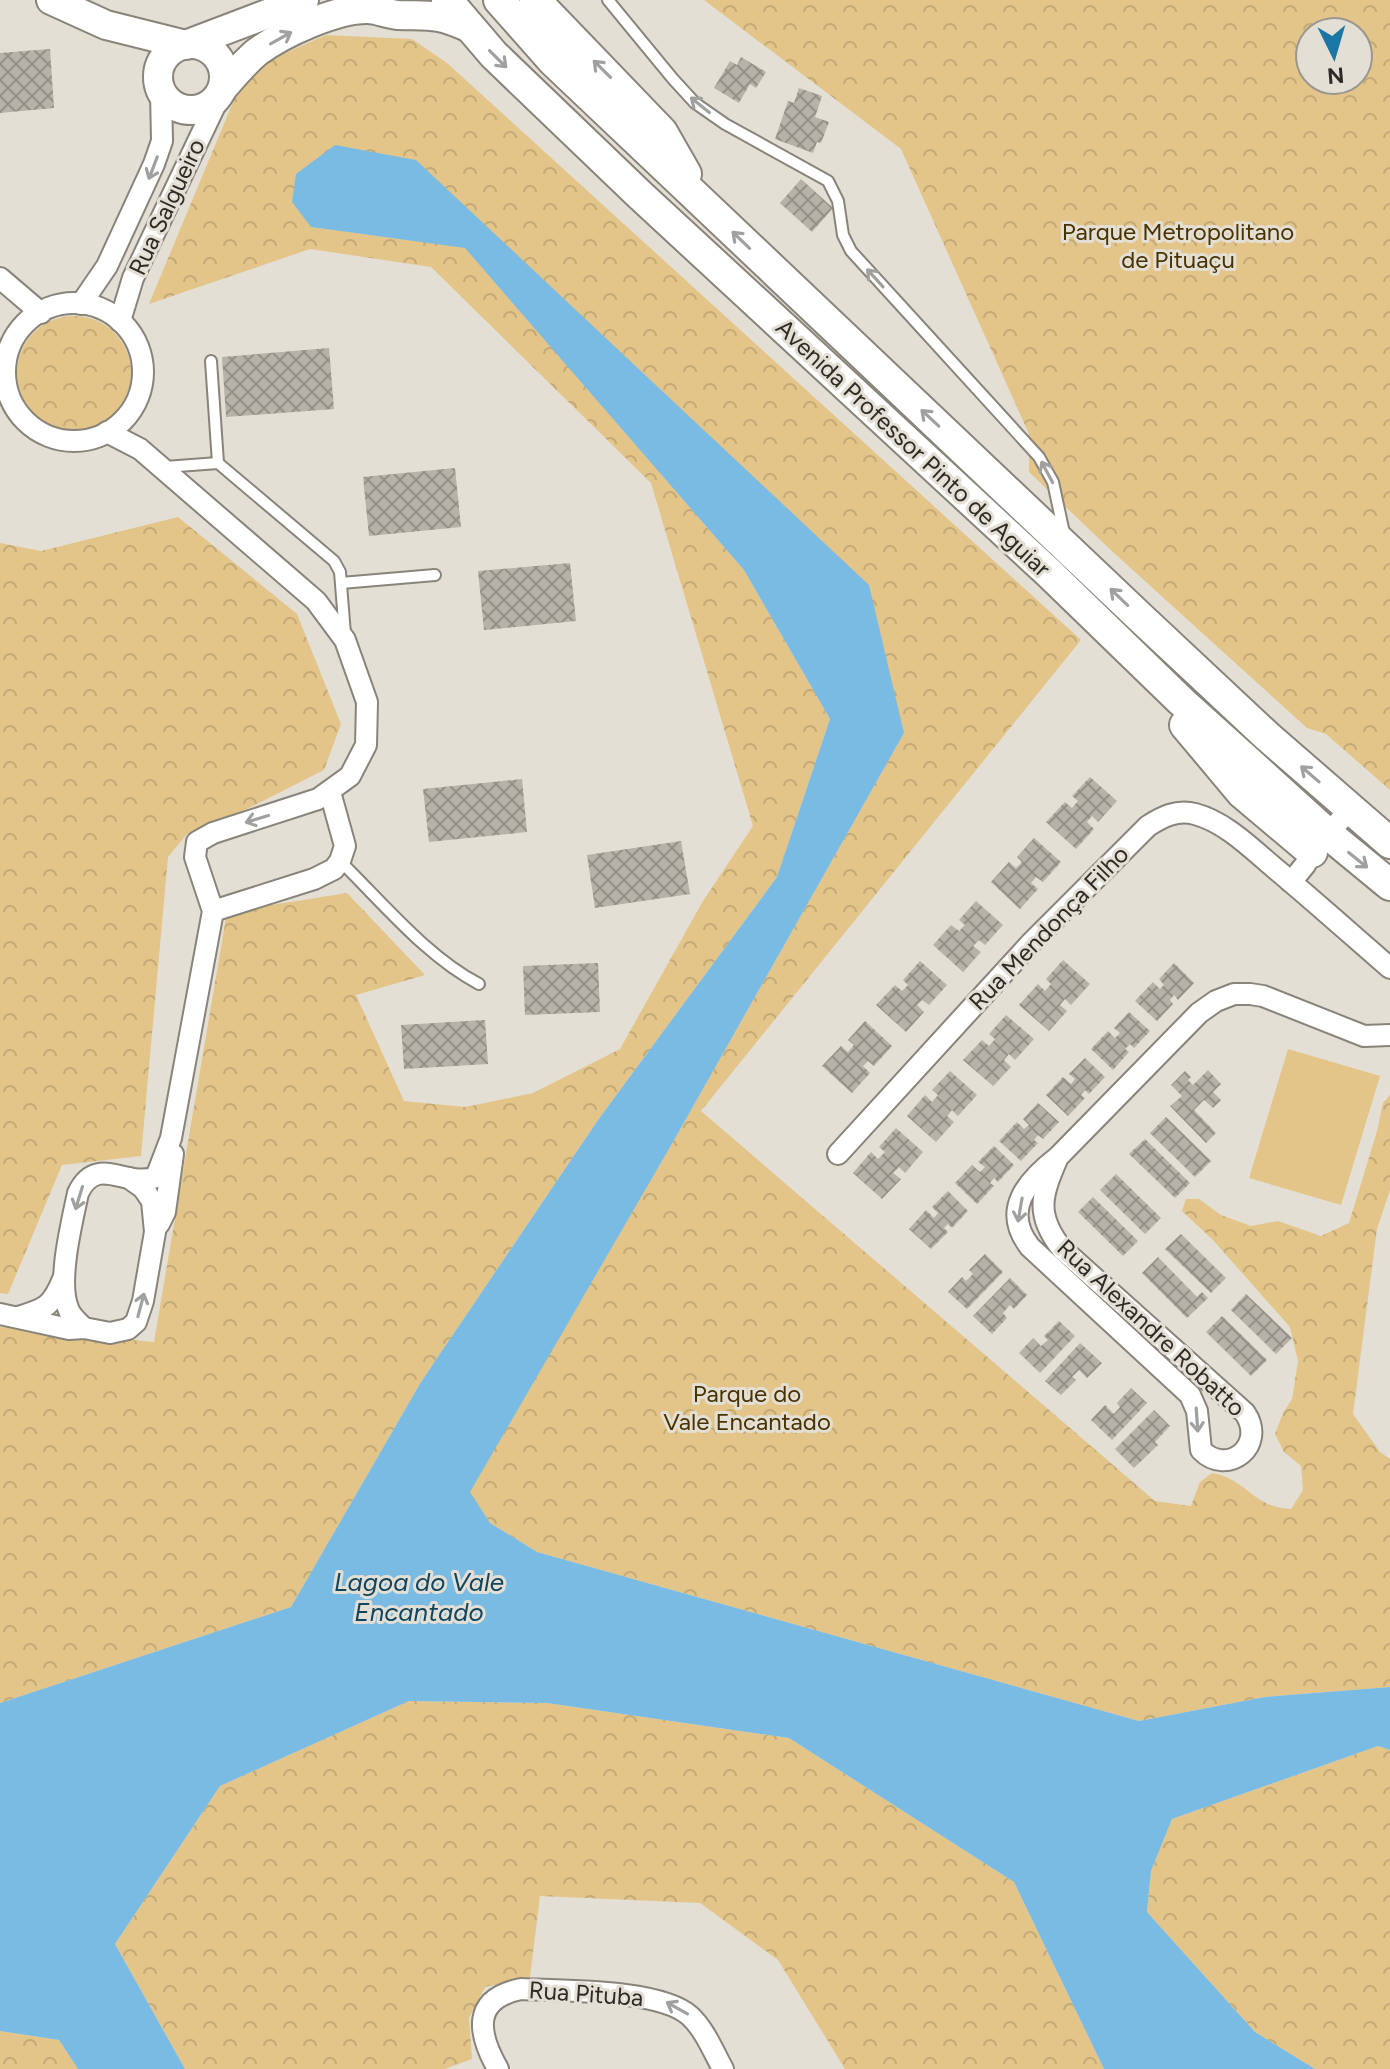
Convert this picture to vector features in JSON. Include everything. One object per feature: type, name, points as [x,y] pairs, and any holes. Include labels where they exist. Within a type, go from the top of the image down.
[{"type":"main road","points":[[51,0],[106,25],[206,48],[224,69],[221,91]]},
{"type":"main road","points":[[160,90],[159,69],[169,53],[304,0]]},
{"type":"main road","name":"Avenida Professor Pinto de Aguiar","points":[[447,0],[515,76],[1049,573],[1320,843],[1390,885]]},
{"type":"main road","name":"Avenida Professor Pinto de Aguiar","points":[[499,0],[553,61],[1255,726],[1390,843]]},
{"type":"main road","points":[[535,0],[662,132],[697,198]]},
{"type":"main road","points":[[106,25],[138,57],[168,101],[178,108],[190,110],[212,103],[242,66],[260,50],[289,33],[365,4],[384,14],[431,14],[470,28]]},
{"type":"main road","points":[[1118,643],[1242,793],[1286,831],[1320,843]]},
{"type":"street","name":"Rua Salgueiro","points":[[81,304],[107,266],[154,164],[162,141],[160,90]]},
{"type":"street","name":"Rua Salgueiro","points":[[120,321],[133,278],[221,91]]},
{"type":"street","points":[[0,278],[41,313]]},
{"type":"street","points":[[139,396],[129,414],[96,438],[77,441],[57,439],[38,431],[23,419],[12,403],[6,384],[7,331],[64,305],[96,307],[120,321],[133,337],[141,356],[140,449]]},
{"type":"street","points":[[84,1328],[68,1308],[65,1275],[75,1207],[84,1182],[92,1175],[104,1173],[140,1180],[156,1177],[171,1138],[213,911],[195,857],[197,842],[213,833],[305,804],[330,792],[350,776],[360,761],[368,734],[367,702],[345,640],[316,601],[140,449],[107,432]]},
{"type":"street","points":[[213,911],[314,879],[334,869],[345,846],[330,792]]},
{"type":"street","points":[[1350,809],[1291,882],[1390,968]]},
{"type":"street","name":"Rua Mendonça Filho","points":[[838,1154],[1031,943],[1148,826],[1162,817],[1192,813],[1205,817],[1239,838],[1291,882]]},
{"type":"street","points":[[1262,857],[1286,831]]},
{"type":"street","name":"Rua Alexandre Robatto","points":[[1058,1157],[1046,1185],[1043,1205],[1045,1222],[1051,1235],[1062,1249],[1245,1413],[1253,1433],[1250,1443],[1236,1458],[1216,1460],[1206,1456],[1201,1450],[1197,1411],[1190,1395],[1050,1266],[1020,1234],[1017,1212],[1021,1198],[1031,1180],[1058,1157],[1199,1013],[1216,1001],[1234,994],[1263,996],[1364,1036],[1390,1035]]},
{"type":"street","points":[[155,1232],[165,1212],[174,1160],[171,1138]]},
{"type":"street","points":[[8,1316],[42,1324],[120,1332],[136,1322],[143,1301],[155,1232],[152,1201],[143,1188],[129,1178]]},
{"type":"street","points":[[8,1316],[40,1311],[50,1305],[65,1275]]},
{"type":"street","name":"Rua Pituba","points":[[498,2069],[482,2035],[485,2011],[506,1992],[521,1989],[637,1997],[672,2003],[701,2028],[723,2069]]},
{"type":"lane","points":[[608,0],[695,103],[725,124],[828,181],[838,201],[843,235],[851,251],[1050,472],[1067,547]]},
{"type":"lane","points":[[211,361],[218,463]]},
{"type":"lane","points":[[160,467],[218,463],[334,561],[340,572],[345,640]]},
{"type":"lane","points":[[341,583],[435,575]]},
{"type":"lane","points":[[340,861],[432,951],[457,973],[479,984]]},
{"type":"green space","name":"Parque Metropolitano de Pituaçu","points":[[704,0],[1390,0],[1390,790],[1326,734],[1307,728],[1029,472],[1029,434],[901,149]]},
{"type":"green space","name":"Parque do Vale Encantado","points":[[326,35],[412,39],[447,63],[1081,640],[701,1111],[1155,1501],[1191,1506],[1200,1482],[1212,1473],[1234,1481],[1268,1504],[1291,1509],[1303,1490],[1301,1466],[1284,1452],[1275,1434],[1292,1399],[1298,1361],[1290,1327],[1212,1239],[1182,1211],[1186,1199],[1199,1199],[1221,1215],[1251,1226],[1278,1221],[1321,1236],[1349,1223],[1383,1103],[1390,1095],[1390,1190],[1377,1229],[1353,1414],[1380,1452],[1390,1459],[1390,1687],[1265,1697],[1139,1721],[537,1552],[490,1523],[469,1492],[673,1142],[904,733],[416,160],[311,227],[465,247],[744,570],[830,719],[777,877],[598,1120],[421,1382],[291,1607],[0,1703],[0,1327],[154,1342],[227,912],[347,893],[425,975],[356,995],[404,1101],[465,1107],[533,1093],[620,1049],[703,901],[753,826],[651,483],[431,267],[310,249],[149,304],[236,95],[258,65]]},
{"type":"green space","points":[[74,316],[96,320],[115,332],[127,351],[131,373],[127,395],[115,414],[96,426],[74,430],[52,426],[33,414],[21,395],[17,373],[21,351],[33,332],[52,320]]},
{"type":"green space","points":[[178,517],[297,614],[341,724],[324,770],[243,811],[187,834],[168,857],[141,1156],[62,1165],[8,1294],[0,1293],[0,543],[41,551]]},
{"type":"green space","points":[[1288,1049],[1380,1076],[1341,1205],[1249,1178]]},
{"type":"green space","points":[[409,1701],[547,1703],[789,1738],[1014,1882],[1104,2069],[845,2069],[778,1960],[700,1903],[540,1896],[530,1977],[485,1987],[469,2018],[472,2059],[445,2069],[185,2069],[115,1944],[220,1786]]},
{"type":"green space","points":[[1378,1746],[1390,1750],[1390,2069],[1315,2069],[1255,2032],[1147,1912],[1151,1871],[1172,1819]]},
{"type":"green space","points":[[0,2031],[59,2040],[78,2069],[0,2069]]},
{"type":"water","name":"Lagoa do Vale Encantado","points":[[335,145],[416,160],[869,585],[904,733],[673,1142],[470,1492],[490,1523],[537,1552],[1139,1721],[1265,1697],[1390,1687],[1390,1750],[1378,1746],[1172,1819],[1151,1871],[1147,1912],[1255,2032],[1315,2069],[1104,2069],[1014,1882],[789,1738],[547,1703],[409,1701],[220,1786],[115,1944],[185,2069],[78,2069],[59,2040],[0,2031],[0,1703],[291,1607],[421,1382],[598,1120],[777,877],[830,719],[744,570],[465,248],[311,227],[292,202],[296,174]]},
{"type":"building","points":[[50,49],[54,108],[0,113],[0,53]]},
{"type":"building","points":[[741,57],[766,72],[756,88],[750,84],[739,103],[714,88],[730,61],[737,65]]},
{"type":"building","points":[[799,88],[822,96],[815,117],[829,122],[821,143],[817,142],[813,153],[775,139],[788,101],[794,103]]},
{"type":"building","points":[[801,179],[833,208],[812,232],[780,203]]},
{"type":"building","points":[[329,348],[334,409],[226,417],[222,357]]},
{"type":"building","points":[[455,468],[461,527],[369,536],[363,477]]},
{"type":"building","points":[[570,563],[576,621],[484,630],[478,571]]},
{"type":"building","points":[[1090,777],[1117,801],[1098,822],[1092,816],[1087,822],[1094,829],[1076,849],[1046,822],[1065,802],[1072,808],[1078,801],[1072,796]]},
{"type":"building","points":[[522,779],[527,832],[429,842],[423,789]]},
{"type":"building","points":[[1034,838],[1061,862],[1043,882],[1036,877],[1031,883],[1038,889],[1020,909],[991,882],[1009,862],[1016,868],[1022,862],[1017,857]]},
{"type":"building","points":[[681,841],[690,894],[595,908],[587,855]]},
{"type":"building","points":[[976,901],[1003,925],[985,945],[979,940],[973,946],[981,952],[963,972],[933,945],[951,925],[959,931],[965,925],[959,920]]},
{"type":"building","points":[[1063,960],[1090,984],[1071,1005],[1065,999],[1060,1005],[1067,1011],[1049,1031],[1019,1005],[1038,984],[1045,991],[1051,984],[1046,979]]},
{"type":"building","points":[[920,961],[947,985],[929,1005],[922,1000],[917,1005],[924,1012],[906,1032],[876,1005],[895,985],[902,991],[908,985],[903,980]]},
{"type":"building","points":[[598,963],[600,1012],[525,1015],[523,966]]},
{"type":"building","points":[[1174,963],[1194,983],[1178,1000],[1174,995],[1170,1000],[1173,1004],[1157,1021],[1135,1001],[1153,982],[1160,989],[1164,985],[1159,979]]},
{"type":"building","points":[[1129,1012],[1150,1031],[1134,1048],[1130,1044],[1125,1049],[1129,1052],[1113,1070],[1091,1049],[1108,1031],[1115,1038],[1120,1033],[1114,1028]]},
{"type":"building","points":[[1006,1015],[1034,1039],[1015,1060],[1009,1054],[1004,1060],[1011,1067],[993,1086],[963,1060],[982,1040],[989,1046],[995,1039],[989,1034]]},
{"type":"building","points":[[485,1020],[488,1064],[404,1069],[401,1025]]},
{"type":"building","points":[[865,1021],[892,1046],[874,1066],[868,1061],[863,1066],[870,1073],[852,1093],[822,1066],[841,1046],[848,1052],[854,1045],[848,1040]]},
{"type":"building","points":[[1085,1058],[1105,1077],[1089,1094],[1085,1090],[1081,1095],[1085,1098],[1068,1116],[1046,1095],[1063,1077],[1071,1084],[1075,1079],[1069,1074]]},
{"type":"building","points":[[1208,1070],[1221,1084],[1213,1092],[1221,1100],[1213,1108],[1204,1100],[1194,1110],[1216,1133],[1206,1143],[1170,1106],[1182,1096],[1171,1085],[1185,1071],[1193,1085]]},
{"type":"building","points":[[950,1071],[977,1095],[958,1116],[952,1110],[947,1116],[954,1122],[936,1142],[907,1116],[925,1095],[932,1102],[938,1095],[932,1090]]},
{"type":"building","points":[[1038,1103],[1059,1122],[1043,1139],[1038,1135],[1034,1140],[1038,1143],[1021,1161],[999,1141],[1017,1122],[1024,1129],[1029,1125],[1023,1119]]},
{"type":"building","points":[[1166,1117],[1211,1161],[1195,1177],[1150,1133]]},
{"type":"building","points":[[896,1128],[923,1152],[905,1173],[899,1167],[893,1173],[901,1179],[882,1199],[853,1173],[871,1152],[878,1159],[885,1152],[879,1147]]},
{"type":"building","points":[[1145,1139],[1190,1183],[1175,1198],[1129,1154]]},
{"type":"building","points":[[994,1146],[1014,1165],[998,1182],[994,1178],[990,1183],[994,1186],[977,1204],[955,1183],[972,1165],[980,1172],[985,1167],[978,1162]]},
{"type":"building","points":[[1116,1174],[1161,1218],[1145,1234],[1100,1190]]},
{"type":"building","points":[[948,1191],[968,1211],[952,1228],[948,1224],[944,1228],[948,1232],[931,1249],[909,1229],[926,1210],[934,1218],[938,1213],[932,1207]]},
{"type":"building","points":[[1093,1197],[1138,1241],[1123,1256],[1078,1212]]},
{"type":"building","points":[[1181,1234],[1226,1278],[1211,1293],[1165,1249]]},
{"type":"building","points":[[985,1254],[1003,1272],[967,1309],[948,1292],[962,1277],[966,1281],[973,1274],[969,1270]]},
{"type":"building","points":[[1158,1257],[1197,1297],[1202,1292],[1208,1298],[1187,1318],[1142,1273]]},
{"type":"building","points":[[1010,1278],[1027,1295],[1014,1309],[1010,1305],[1003,1313],[1007,1318],[992,1334],[973,1316]]},
{"type":"building","points":[[1246,1294],[1292,1338],[1276,1354],[1231,1310]]},
{"type":"building","points":[[1222,1316],[1267,1360],[1251,1376],[1206,1332]]},
{"type":"building","points":[[1059,1321],[1075,1336],[1040,1373],[1019,1353],[1033,1338],[1041,1346],[1048,1340],[1044,1336]]},
{"type":"building","points":[[1080,1343],[1102,1363],[1087,1378],[1079,1370],[1072,1377],[1076,1380],[1061,1395],[1045,1381]]},
{"type":"building","points":[[1131,1388],[1147,1403],[1112,1440],[1091,1420],[1105,1405],[1114,1414],[1120,1407],[1117,1403]]},
{"type":"building","points":[[1154,1410],[1170,1426],[1155,1442],[1158,1445],[1134,1468],[1115,1449]]}]
